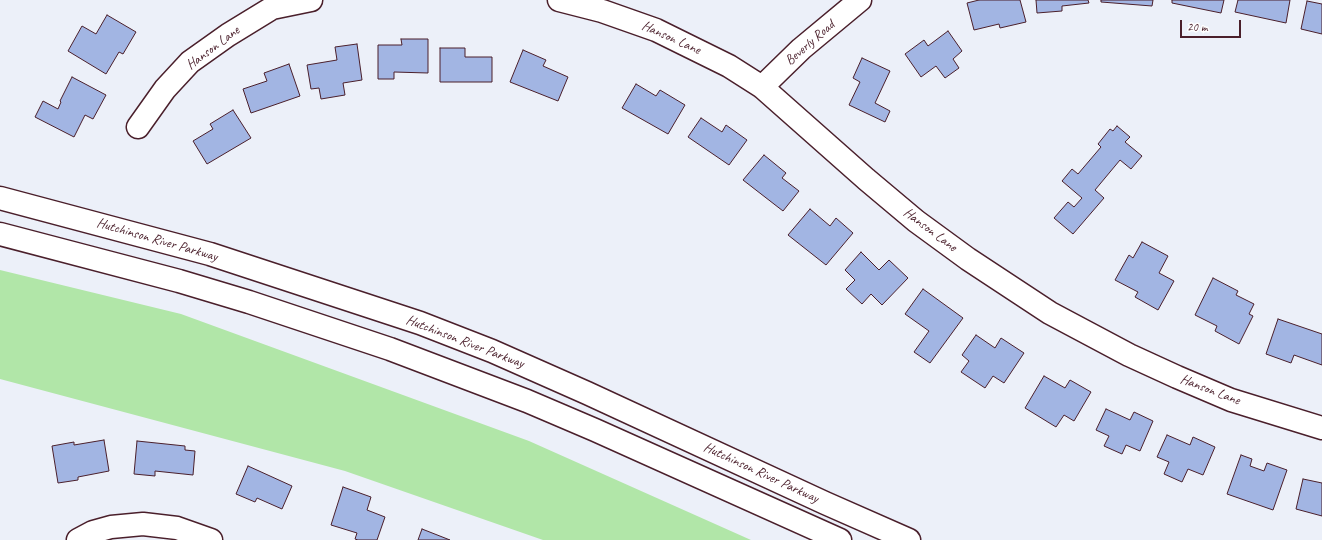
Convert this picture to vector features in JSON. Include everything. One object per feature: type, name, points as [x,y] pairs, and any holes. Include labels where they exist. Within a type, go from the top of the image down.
[{"type":"main road","name":"Hanson Lane","points":[[138,127],[165,90],[190,62],[272,4],[311,0]]},
{"type":"main road","name":"Hanson Lane","points":[[559,0],[602,11],[656,30],[729,66],[762,87],[866,180],[916,221],[968,259],[1050,313],[1129,355],[1177,378],[1231,400],[1322,428]]},
{"type":"main road","name":"Beverly Road","points":[[762,87],[801,49],[860,0]]},
{"type":"main road","name":"Hutchinson River Parkway","points":[[0,198],[210,254],[420,323],[492,351],[587,393],[825,503],[910,540]]},
{"type":"main road","name":"Hutchinson River Parkway","points":[[0,234],[207,289],[390,349],[527,401],[840,540]]},
{"type":"main road","points":[[78,540],[93,532],[111,527],[143,524],[177,528],[211,540]]},
{"type":"green space","points":[[0,270],[181,314],[529,441],[751,540],[543,540],[345,471],[0,379]]},
{"type":"building","points":[[979,0],[1020,0],[1026,22],[1000,28],[999,24],[974,30],[967,3]]},
{"type":"building","points":[[1036,0],[1088,0],[1089,3],[1062,6],[1062,11],[1037,13]]},
{"type":"building","points":[[1101,0],[1153,0],[1152,6],[1101,2]]},
{"type":"building","points":[[1172,0],[1224,0],[1221,13],[1172,3]]},
{"type":"building","points":[[1238,0],[1290,0],[1286,23],[1235,12]]},
{"type":"building","points":[[1307,1],[1322,4],[1322,34],[1301,29]]},
{"type":"building","points":[[107,15],[136,32],[123,54],[119,52],[106,74],[68,51],[82,26],[96,34]]},
{"type":"building","points":[[948,31],[962,51],[953,59],[959,68],[945,78],[936,66],[921,77],[905,54],[924,40],[928,46]]},
{"type":"building","points":[[401,39],[428,39],[428,73],[394,72],[394,79],[378,79],[378,45],[402,45]]},
{"type":"building","points":[[357,44],[362,80],[343,83],[345,95],[321,99],[319,88],[311,89],[307,65],[337,60],[335,47]]},
{"type":"building","points":[[440,48],[465,48],[465,57],[492,57],[492,82],[440,82]]},
{"type":"building","points":[[523,50],[546,60],[543,66],[568,77],[558,101],[510,82]]},
{"type":"building","points":[[862,58],[890,71],[875,103],[890,111],[885,122],[849,105],[860,82],[853,78]]},
{"type":"building","points":[[289,64],[300,96],[251,113],[243,89],[267,81],[264,73]]},
{"type":"building","points":[[72,77],[106,95],[93,119],[85,115],[74,137],[35,117],[43,101],[58,109],[61,102],[60,101]]},
{"type":"building","points":[[636,84],[656,96],[660,90],[685,105],[668,134],[622,108]]},
{"type":"building","points":[[233,110],[251,138],[207,164],[193,141],[213,129],[210,124]]},
{"type":"building","points":[[701,118],[722,132],[726,125],[747,140],[729,165],[688,137]]},
{"type":"building","points":[[1117,126],[1130,137],[1125,142],[1142,156],[1131,169],[1120,160],[1095,190],[1104,198],[1073,234],[1054,218],[1068,202],[1074,207],[1082,198],[1062,181],[1072,169],[1078,174],[1101,147],[1098,144],[1110,129],[1113,131]]},
{"type":"building","points":[[764,155],[786,173],[782,178],[799,191],[783,211],[743,180]]},
{"type":"building","points":[[810,209],[830,226],[836,218],[853,233],[826,265],[788,235]]},
{"type":"building","points":[[1142,242],[1168,256],[1159,273],[1174,281],[1158,310],[1135,297],[1138,292],[1115,280],[1129,255],[1133,258]]},
{"type":"building","points":[[861,252],[879,270],[889,260],[908,278],[882,305],[871,294],[862,304],[846,289],[855,280],[845,270]]},
{"type":"building","points":[[1213,278],[1238,291],[1236,295],[1254,304],[1249,314],[1253,316],[1239,344],[1215,331],[1217,326],[1195,315]]},
{"type":"building","points":[[923,289],[963,318],[930,363],[914,352],[929,331],[905,314]]},
{"type":"building","points":[[1278,319],[1322,334],[1322,365],[1294,355],[1291,363],[1266,354]]},
{"type":"building","points":[[976,335],[995,348],[1001,338],[1024,353],[1004,383],[993,376],[985,388],[961,372],[969,361],[962,355]]},
{"type":"building","points":[[1044,376],[1065,388],[1070,380],[1091,392],[1074,421],[1064,415],[1056,427],[1025,408]]},
{"type":"building","points":[[1106,409],[1130,420],[1134,412],[1153,421],[1140,451],[1126,445],[1122,454],[1104,446],[1109,436],[1096,430]]},
{"type":"building","points":[[1167,435],[1190,445],[1193,437],[1215,447],[1203,475],[1188,469],[1182,482],[1164,474],[1169,462],[1157,457]]},
{"type":"building","points":[[104,440],[109,471],[78,477],[78,480],[58,483],[52,446],[74,442],[74,445]]},
{"type":"building","points":[[137,441],[185,446],[185,450],[195,451],[193,475],[155,471],[155,476],[134,474]]},
{"type":"building","points":[[1241,455],[1252,459],[1250,466],[1264,471],[1267,463],[1287,470],[1273,510],[1227,494]]},
{"type":"building","points":[[248,466],[292,486],[282,509],[257,498],[255,502],[236,494]]},
{"type":"building","points":[[1303,479],[1322,483],[1322,516],[1296,509]]},
{"type":"building","points":[[343,487],[371,497],[367,510],[385,517],[377,540],[358,540],[355,539],[357,533],[331,525]]},
{"type":"building","points":[[422,529],[450,540],[418,540]]}]
